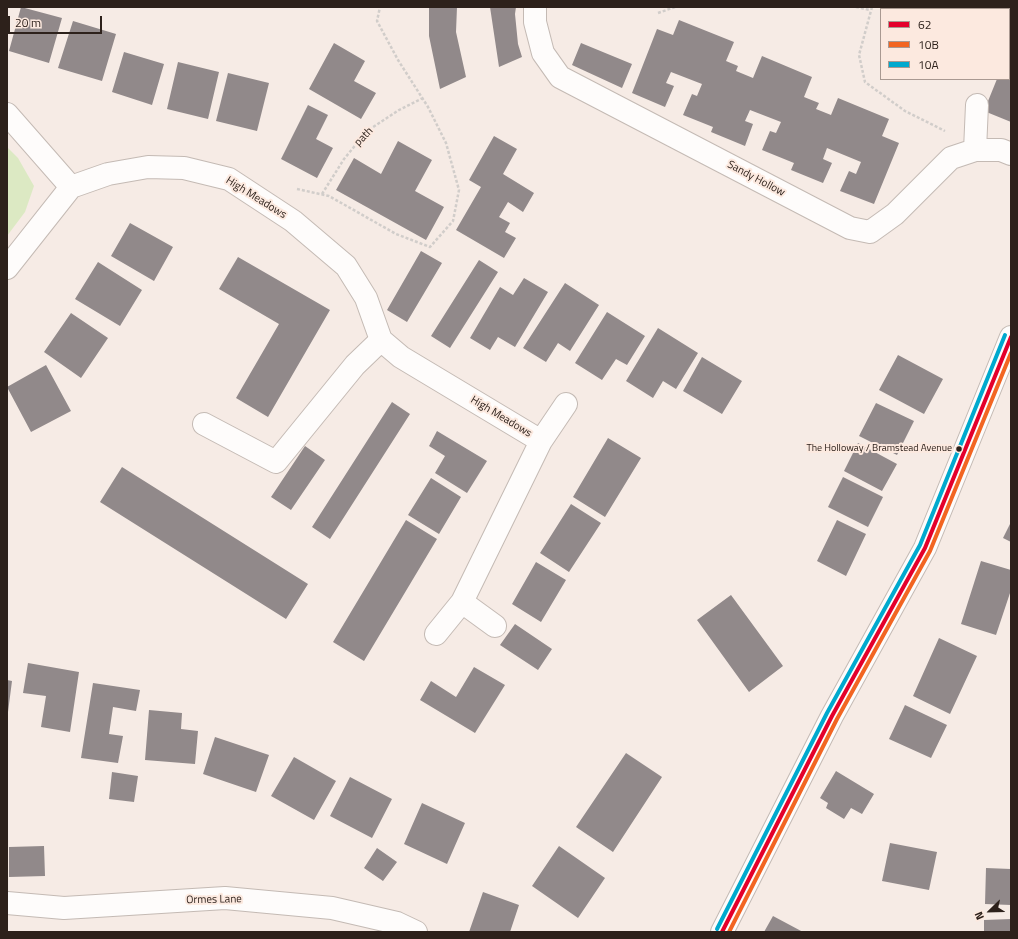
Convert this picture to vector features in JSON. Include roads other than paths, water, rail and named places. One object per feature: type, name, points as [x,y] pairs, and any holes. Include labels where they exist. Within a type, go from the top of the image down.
[{"type":"street","name":"Sandy Hollow","points":[[535,7],[535,22],[543,52],[560,77],[850,228],[870,232],[896,214],[951,158],[968,152]]},
{"type":"street","points":[[977,105],[968,152],[1000,150],[1011,154]]},
{"type":"street","points":[[7,114],[71,187],[7,268]]},
{"type":"street","name":"High Meadows","points":[[71,187],[108,174],[148,167],[184,168],[229,179],[293,220],[346,266],[366,298],[381,340],[401,356],[542,441]]},
{"type":"street","points":[[722,932],[832,716],[925,548],[1011,337]]},
{"type":"street","points":[[204,424],[276,462],[355,365],[381,340]]},
{"type":"street","name":"High Meadows","points":[[436,634],[462,602],[542,441],[566,404]]},
{"type":"street","points":[[462,602],[495,626]]},
{"type":"street","name":"Ormes Lane","points":[[7,903],[64,908],[224,898],[332,908],[397,923],[416,932]]},
{"type":"place","name":"The Holloway / Bramstead Avenue","points":[[959,449]]}]
